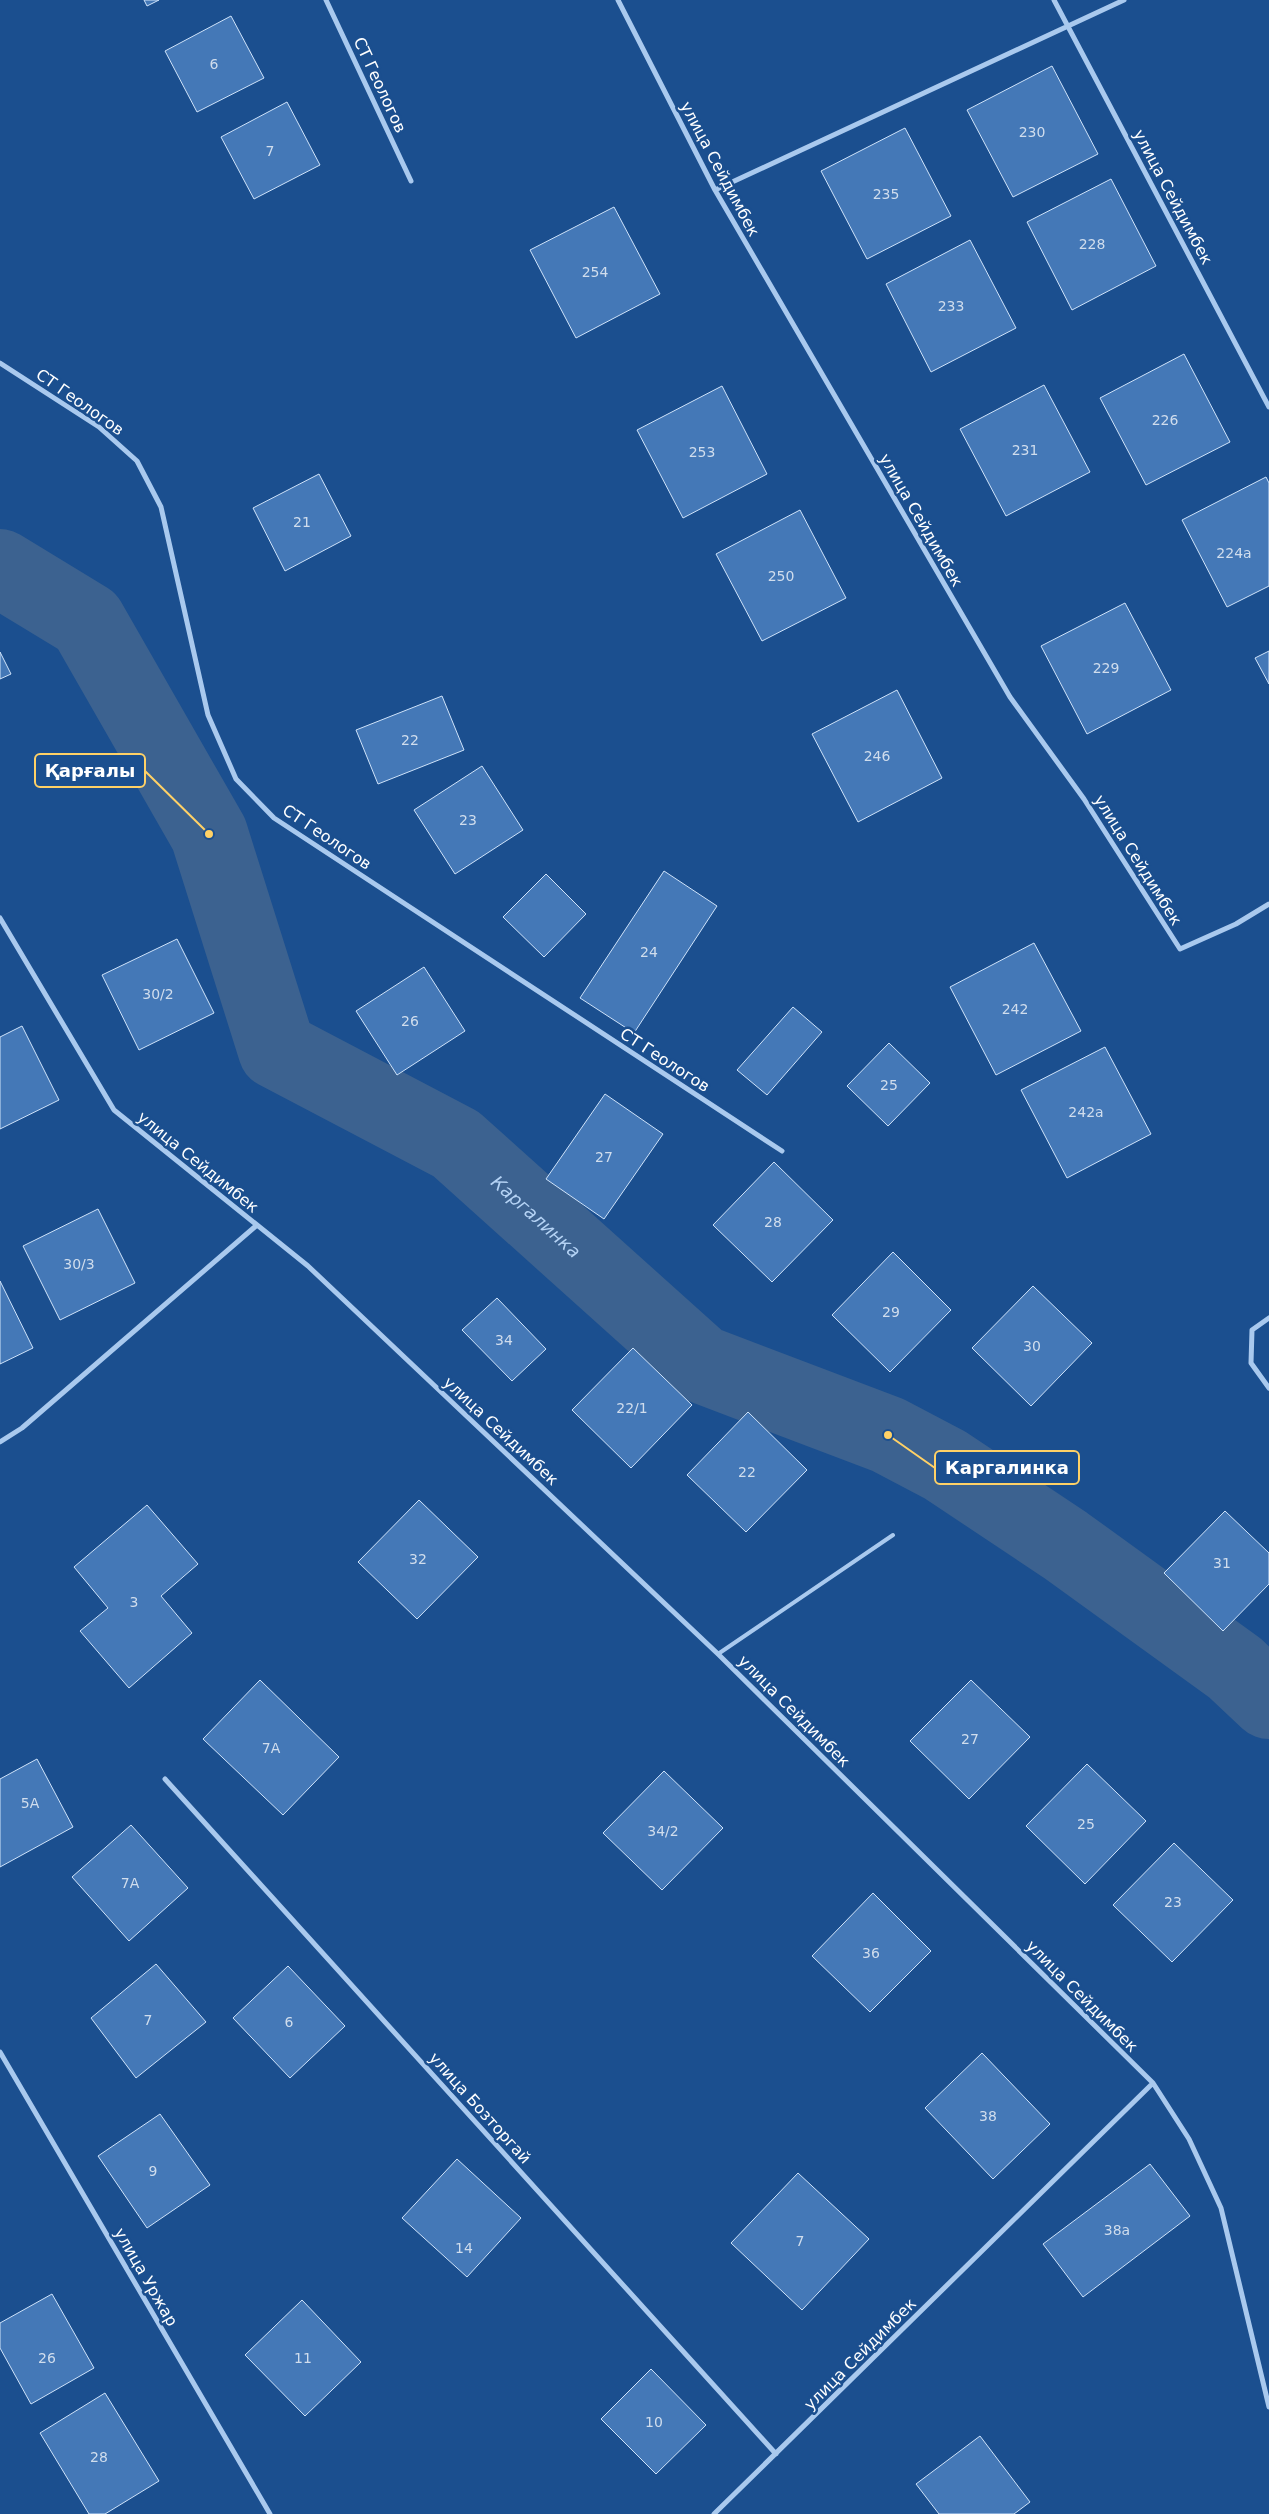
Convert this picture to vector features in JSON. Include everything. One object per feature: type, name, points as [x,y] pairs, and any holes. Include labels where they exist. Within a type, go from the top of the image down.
[{"type":"street","name":"СТ Геологов","points":[[326,0],[411,181]]},
{"type":"street","name":"улица Сейдимбек","points":[[618,0],[715,190],[1010,697],[1084,799],[1180,949],[1236,924],[1269,904]]},
{"type":"street","name":"улица Сейдимбек","points":[[1054,0],[1269,407]]},
{"type":"street","points":[[715,190],[1124,0]]},
{"type":"street","name":"СТ Геологов","points":[[0,363],[99,427],[138,461],[161,507],[208,715],[236,779],[274,818],[782,1152]]},
{"type":"street","name":"улица Сейдимбек","points":[[0,918],[114,1110],[308,1266],[718,1654],[1153,2084],[714,2514]]},
{"type":"street","points":[[0,1442],[22,1428],[257,1226]]},
{"type":"street","points":[[1269,1318],[1252,1330],[1251,1363],[1269,1388]]},
{"type":"street","name":"улица Бозторгай","points":[[165,1779],[776,2454]]},
{"type":"street","name":"улица Уржар","points":[[0,2052],[270,2514]]},
{"type":"street","points":[[1153,2084],[1189,2139],[1221,2208],[1269,2407]]},
{"type":"lane","points":[[718,1654],[892,1535]]},
{"type":"building","points":[[144,0],[159,0],[147,6]]},
{"type":"building","points":[[231,16],[264,78],[197,112],[165,51]]},
{"type":"building","points":[[1052,66],[1098,154],[1013,197],[967,110]]},
{"type":"building","points":[[287,102],[320,165],[254,199],[221,137]]},
{"type":"building","points":[[905,128],[951,216],[867,259],[821,171]]},
{"type":"building","points":[[1111,179],[1156,266],[1072,310],[1027,222]]},
{"type":"building","points":[[614,207],[660,294],[576,338],[530,250]]},
{"type":"building","points":[[970,240],[1016,328],[931,372],[886,284]]},
{"type":"building","points":[[1184,354],[1230,442],[1146,485],[1100,398]]},
{"type":"building","points":[[1044,385],[1090,472],[1006,516],[960,429]]},
{"type":"building","points":[[722,386],[767,474],[683,518],[637,430]]},
{"type":"building","points":[[319,474],[351,536],[285,571],[253,508]]},
{"type":"building","points":[[1266,477],[1269,483],[1269,586],[1227,607],[1182,520]]},
{"type":"building","points":[[800,510],[846,598],[762,641],[716,554]]},
{"type":"building","points":[[1125,603],[1171,690],[1087,734],[1041,646]]},
{"type":"building","points":[[1269,651],[1269,684],[1255,658]]},
{"type":"building","points":[[0,652],[11,674],[0,679]]},
{"type":"building","points":[[897,690],[942,778],[858,822],[812,734]]},
{"type":"building","points":[[442,696],[464,750],[378,784],[356,730]]},
{"type":"building","points":[[482,766],[523,830],[455,874],[414,810]]},
{"type":"building","points":[[664,871],[717,906],[634,1033],[580,998]]},
{"type":"building","points":[[546,874],[586,914],[544,957],[503,917]]},
{"type":"building","points":[[177,939],[214,1013],[139,1050],[102,975]]},
{"type":"building","points":[[1034,943],[1081,1031],[996,1075],[950,987]]},
{"type":"building","points":[[424,967],[465,1031],[397,1075],[356,1011]]},
{"type":"building","points":[[793,1007],[822,1032],[767,1095],[737,1070]]},
{"type":"building","points":[[22,1026],[59,1100],[0,1129],[0,1037]]},
{"type":"building","points":[[889,1043],[930,1083],[888,1126],[847,1086]]},
{"type":"building","points":[[1105,1047],[1151,1134],[1067,1178],[1021,1090]]},
{"type":"building","points":[[605,1094],[663,1134],[604,1219],[546,1179]]},
{"type":"building","points":[[774,1162],[833,1220],[772,1282],[713,1225]]},
{"type":"building","points":[[98,1209],[135,1283],[60,1320],[23,1246]]},
{"type":"building","points":[[893,1252],[951,1310],[890,1372],[832,1315]]},
{"type":"building","points":[[0,1281],[33,1348],[0,1364]]},
{"type":"building","points":[[1033,1286],[1092,1343],[1031,1406],[972,1348]]},
{"type":"building","points":[[497,1298],[546,1349],[512,1381],[462,1330]]},
{"type":"building","points":[[633,1348],[692,1405],[631,1468],[572,1410]]},
{"type":"building","points":[[748,1412],[807,1470],[746,1532],[687,1475]]},
{"type":"building","points":[[419,1500],[478,1557],[417,1619],[358,1562]]},
{"type":"building","points":[[147,1505],[198,1564],[161,1596],[192,1633],[129,1688],[80,1631],[108,1608],[74,1567]]},
{"type":"building","points":[[1225,1511],[1269,1553],[1269,1584],[1223,1631],[1164,1573]]},
{"type":"building","points":[[260,1680],[339,1757],[283,1815],[203,1739]]},
{"type":"building","points":[[971,1680],[1030,1737],[969,1799],[910,1741]]},
{"type":"building","points":[[37,1759],[73,1827],[0,1867],[0,1779]]},
{"type":"building","points":[[1087,1764],[1146,1821],[1085,1884],[1026,1826]]},
{"type":"building","points":[[664,1771],[723,1828],[662,1890],[603,1833]]},
{"type":"building","points":[[131,1825],[188,1888],[129,1941],[72,1877]]},
{"type":"building","points":[[1174,1843],[1233,1900],[1172,1962],[1113,1905]]},
{"type":"building","points":[[873,1893],[931,1951],[870,2012],[812,1956]]},
{"type":"building","points":[[156,1964],[206,2022],[136,2078],[91,2018]]},
{"type":"building","points":[[288,1966],[345,2026],[290,2078],[233,2018]]},
{"type":"building","points":[[982,2053],[1050,2124],[993,2179],[925,2108]]},
{"type":"building","points":[[160,2114],[210,2185],[147,2228],[98,2156]]},
{"type":"building","points":[[457,2159],[521,2218],[467,2277],[402,2218]]},
{"type":"building","points":[[1150,2164],[1190,2216],[1083,2297],[1043,2244]]},
{"type":"building","points":[[798,2173],[869,2239],[802,2310],[731,2243]]},
{"type":"building","points":[[52,2294],[94,2368],[31,2404],[0,2348],[0,2323]]},
{"type":"building","points":[[302,2300],[361,2362],[305,2416],[245,2355]]},
{"type":"building","points":[[651,2369],[706,2425],[656,2474],[601,2419]]},
{"type":"building","points":[[105,2393],[159,2481],[105,2514],[89,2514],[40,2433]]},
{"type":"building","points":[[980,2436],[1030,2502],[1014,2514],[939,2514],[916,2484]]},
{"type":"waterway","name":"Каргалинка","points":[[0,568],[87,621],[209,834],[277,1050],[456,1144],[701,1364],[888,1435],[945,1465],[1065,1545],[1235,1668],[1269,1700]]},
{"type":"place","name":"Қарғалы","points":[[209,834]]},
{"type":"place","name":"Каргалинка","points":[[888,1435]]}]
